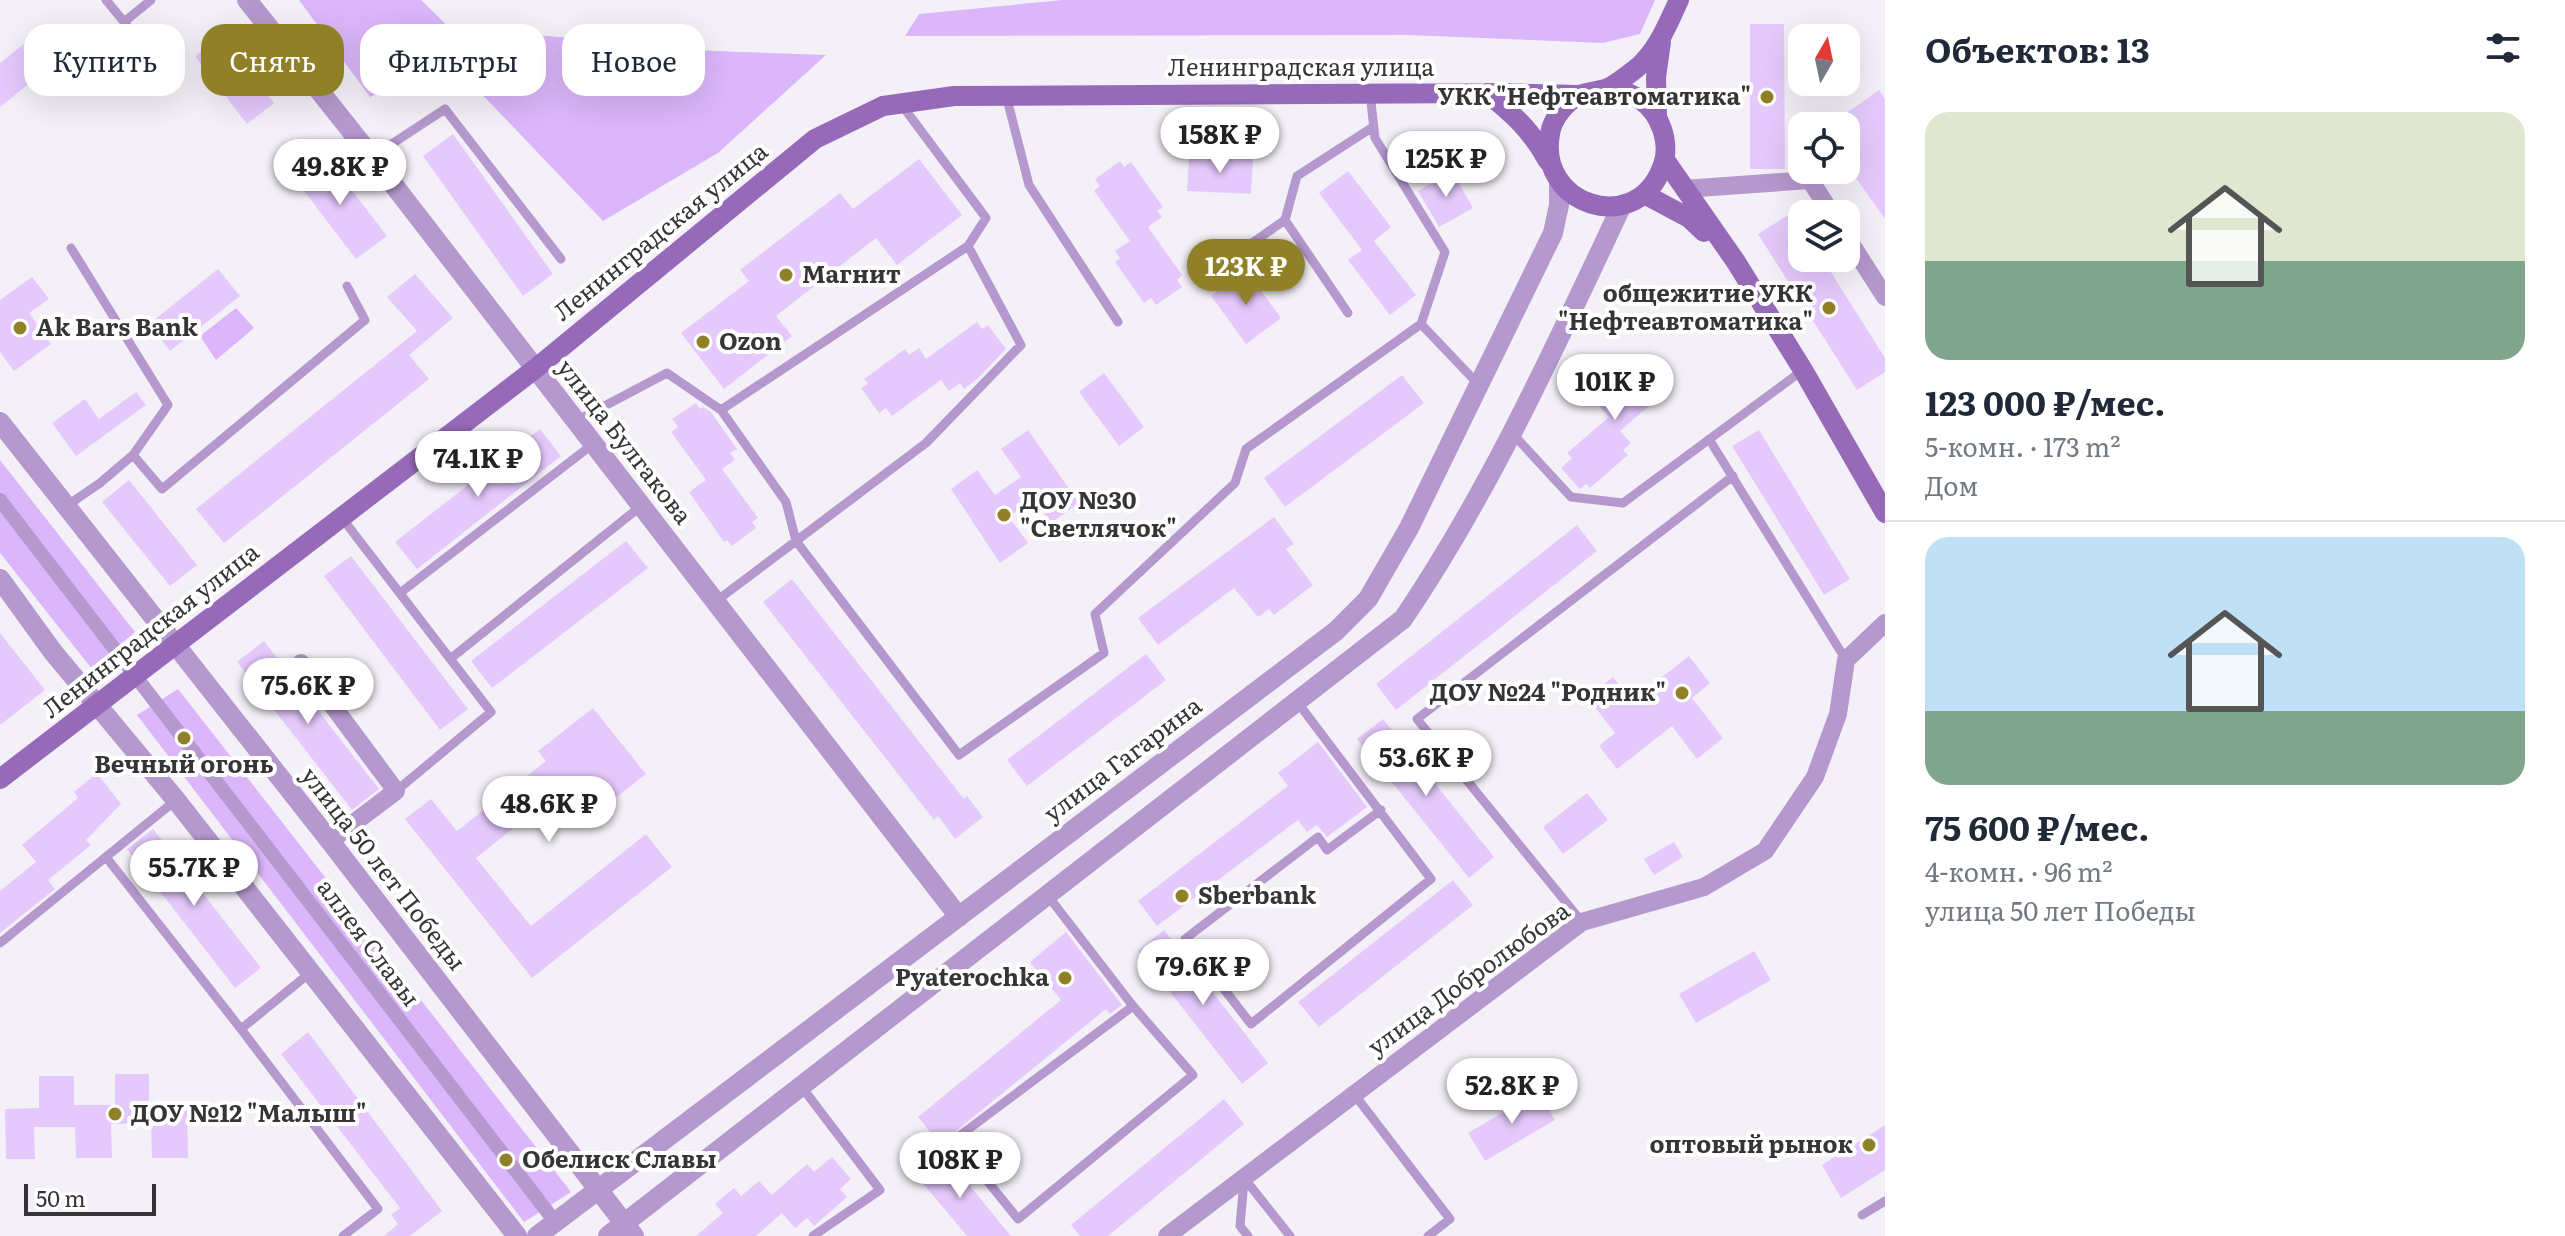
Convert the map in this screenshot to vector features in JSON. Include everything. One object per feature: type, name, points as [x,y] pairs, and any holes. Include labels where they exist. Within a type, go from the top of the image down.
[{"type":"main road","points":[[1554,174],[1547,148],[1551,128],[1561,110],[1579,95],[1608,88],[1641,65],[1662,38],[1679,0]]},
{"type":"main road","points":[[1487,93],[1533,134],[1554,174],[1574,197],[1598,207],[1622,205],[1644,194],[1657,180],[1665,160],[1666,140],[1657,116],[1656,77],[1662,38]]},
{"type":"main road","points":[[1608,88],[1625,91],[1643,100],[1657,116]]},
{"type":"main road","name":"Ленинградская улица","points":[[0,779],[535,369],[815,139],[883,106],[954,96],[1006,95],[1579,95]]},
{"type":"main road","points":[[1665,160],[1736,262],[1803,370],[1885,513]]},
{"type":"main road","points":[[1644,194],[1689,218],[1736,262]]},
{"type":"street","name":"улица Булгакова","points":[[247,0],[372,157],[959,917]]},
{"type":"street","name":"улица Гагарина","points":[[537,1236],[1336,631],[1368,599],[1409,528],[1553,233],[1559,205],[1554,174]]},
{"type":"street","points":[[1684,189],[1810,180],[1823,200]]},
{"type":"street","points":[[608,1236],[629,1229],[801,1086],[1403,619],[1446,556],[1512,433],[1622,205]]},
{"type":"street","points":[[1860,258],[1885,297]]},
{"type":"street","name":"улица 50 лет Победы","points":[[0,422],[330,841],[629,1229]]},
{"type":"street","name":"аллея Славы","points":[[0,500],[556,1223]]},
{"type":"street","points":[[0,579],[53,652],[176,800],[517,1236]]},
{"type":"street","points":[[1846,660],[1885,623]]},
{"type":"street","name":"улица Добролюбова","points":[[1167,1236],[1582,922],[1704,887],[1765,851],[1815,777],[1838,714],[1846,660]]},
{"type":"street","points":[[301,663],[396,791],[330,841]]},
{"type":"lane","points":[[106,0],[124,22],[151,0]]},
{"type":"lane","points":[[576,421],[667,373],[721,410],[786,502],[796,541],[959,755],[1104,653],[1095,614],[1235,483],[1246,449],[1421,324],[1445,252],[1375,138],[1370,93]]},
{"type":"lane","points":[[1006,95],[1029,185],[1118,322]]},
{"type":"lane","points":[[721,410],[968,246],[986,218],[901,104]]},
{"type":"lane","points":[[372,157],[445,109],[561,259]]},
{"type":"lane","points":[[1208,274],[1285,220],[1297,176],[1373,127]]},
{"type":"lane","points":[[1285,220],[1348,313]]},
{"type":"lane","points":[[715,602],[926,443],[1021,345],[968,246]]},
{"type":"lane","points":[[65,507],[133,455],[168,405],[71,248]]},
{"type":"lane","points":[[133,455],[162,489],[365,320],[347,286]]},
{"type":"lane","points":[[1421,324],[1479,384]]},
{"type":"lane","points":[[1512,433],[1571,497],[1623,503],[1803,370]]},
{"type":"lane","points":[[1709,439],[1846,660]]},
{"type":"lane","points":[[400,593],[593,444]]},
{"type":"lane","points":[[1582,922],[1417,719],[1733,476]]},
{"type":"lane","points":[[450,659],[641,506]]},
{"type":"lane","points":[[342,518],[491,712],[396,791]]},
{"type":"lane","points":[[1298,703],[1381,810],[1431,879],[1251,1024],[1185,939],[1318,837],[1327,850],[1381,810]]},
{"type":"lane","points":[[0,943],[176,800]]},
{"type":"lane","points":[[106,857],[378,1209],[343,1236]]},
{"type":"lane","points":[[1048,896],[1133,1006],[1193,1075],[1018,1219],[954,1140],[1133,1006]]},
{"type":"lane","points":[[241,1029],[311,972]]},
{"type":"lane","points":[[801,1086],[880,1190],[813,1236]]},
{"type":"lane","points":[[1354,1094],[1450,1219],[1428,1236]]},
{"type":"lane","points":[[1244,1178],[1240,1226],[1248,1236]]},
{"type":"lane","points":[[1244,1178],[1290,1236]]},
{"type":"lane","points":[[1862,1215],[1885,1201]]},
{"type":"shaded area","points":[[299,0],[421,0],[446,24],[360,24],[360,83],[344,61],[344,24],[317,24]]},
{"type":"shaded area","points":[[1063,0],[1655,0],[1640,34],[1603,43],[1408,35],[905,36],[919,14]]},
{"type":"shaded area","points":[[546,36],[562,37],[562,96],[705,96],[705,50],[826,55],[718,153],[603,221],[484,96],[546,96]]},
{"type":"shaded area","points":[[236,308],[254,328],[216,360],[200,336]]},
{"type":"shaded area","points":[[0,460],[135,632],[92,669],[0,553]]},
{"type":"shaded area","points":[[178,689],[571,1192],[524,1222],[137,715]]},
{"type":"building","name":"УКК \"Нефтеавтоматика\"","points":[[1750,24],[1784,24],[1785,169],[1750,169]]},
{"type":"building","points":[[24,44],[24,88],[0,107],[0,63]]},
{"type":"building","points":[[1879,90],[1885,99],[1885,219],[1860,184],[1860,112],[1848,112]]},
{"type":"building","points":[[226,96],[269,96],[274,103],[247,124]]},
{"type":"building","points":[[453,134],[553,274],[523,296],[423,156]]},
{"type":"building","points":[[325,155],[387,236],[356,259],[294,178]]},
{"type":"building","points":[[1189,156],[1253,159],[1251,194],[1187,191]]},
{"type":"building","name":"Магнит","points":[[919,159],[962,215],[897,265],[876,238],[776,316],[792,336],[724,389],[681,333],[749,281],[740,270],[840,193],[853,209]]},
{"type":"building","points":[[1120,161],[1124,167],[1131,162],[1163,207],[1157,211],[1162,217],[1148,227],[1182,275],[1177,280],[1182,287],[1156,305],[1151,298],[1144,303],[1115,262],[1120,258],[1115,251],[1130,241],[1094,191],[1100,186],[1095,179]]},
{"type":"building","points":[[1348,171],[1391,227],[1374,241],[1416,295],[1390,315],[1348,260],[1362,250],[1319,193]]},
{"type":"building","points":[[1452,171],[1473,208],[1439,227],[1418,191]]},
{"type":"building","name":"общежитие УКК \"Нефтеавтоматика\"","points":[[1788,215],[1788,272],[1831,272],[1885,358],[1885,372],[1857,390],[1758,234]]},
{"type":"building","points":[[218,269],[240,296],[170,351],[149,324]]},
{"type":"building","points":[[1246,270],[1281,318],[1246,344],[1211,296]]},
{"type":"building","points":[[415,274],[453,318],[409,355],[429,379],[224,543],[196,509],[417,331],[387,297]]},
{"type":"building","name":"Ak Bars Bank","points":[[32,277],[49,299],[29,313],[51,344],[14,371],[0,352],[0,300]]},
{"type":"building","points":[[977,322],[982,329],[988,325],[1006,349],[977,379],[964,389],[960,383],[949,391],[941,380],[892,416],[886,408],[879,413],[861,388],[868,384],[864,379],[905,349],[909,355],[919,348],[926,359]]},
{"type":"building","points":[[1651,356],[1669,377],[1660,384],[1666,391],[1620,431],[1631,443],[1623,450],[1628,455],[1590,488],[1586,484],[1580,489],[1561,468],[1572,458],[1567,453],[1609,417],[1596,403],[1609,392],[1605,388],[1642,357],[1645,361]]},
{"type":"building","points":[[1104,373],[1144,427],[1119,446],[1079,392]]},
{"type":"building","points":[[1402,375],[1424,403],[1285,507],[1264,478]]},
{"type":"building","points":[[136,392],[146,405],[76,456],[52,423],[85,399],[99,419]]},
{"type":"building","points":[[696,403],[700,409],[703,407],[711,412],[737,449],[730,453],[735,460],[722,469],[758,518],[752,522],[756,528],[732,546],[727,540],[724,542],[689,492],[706,480],[671,432],[678,427],[672,419]]},
{"type":"building","points":[[540,429],[561,456],[417,569],[395,542]]},
{"type":"building","points":[[1028,430],[1079,503],[1051,523],[1034,499],[1009,517],[1028,543],[1000,563],[951,489],[977,470],[995,495],[1021,477],[1001,449]]},
{"type":"building","points":[[1759,430],[1850,579],[1824,595],[1732,446]]},
{"type":"building","points":[[129,480],[197,565],[170,586],[102,502]]},
{"type":"building","points":[[1274,517],[1294,544],[1286,549],[1313,585],[1274,615],[1269,609],[1258,617],[1234,588],[1158,645],[1138,618]]},
{"type":"building","points":[[1577,525],[1597,551],[1396,710],[1376,684]]},
{"type":"building","points":[[626,541],[648,568],[492,688],[471,661]]},
{"type":"building","points":[[351,556],[468,709],[440,730],[324,576]]},
{"type":"building","points":[[792,579],[964,799],[967,796],[983,817],[955,839],[938,816],[934,820],[763,602]]},
{"type":"building","points":[[0,633],[45,690],[0,725]]},
{"type":"building","points":[[264,641],[379,789],[352,810],[237,662]]},
{"type":"building","points":[[1146,654],[1166,680],[1027,786],[1007,760]]},
{"type":"building","points":[[1689,656],[1710,683],[1692,698],[1723,738],[1697,759],[1672,726],[1617,769],[1599,746],[1615,733],[1587,697],[1613,677],[1631,701]]},
{"type":"building","points":[[593,708],[646,774],[591,817],[567,786],[476,858],[531,926],[646,834],[672,867],[532,978],[405,819],[431,799],[457,831],[546,761],[538,751]]},
{"type":"building","points":[[1383,719],[1494,857],[1469,878],[1357,739]]},
{"type":"building","points":[[1318,742],[1367,807],[1327,837],[1317,825],[1307,832],[1298,820],[1157,926],[1138,901],[1288,786],[1278,773]]},
{"type":"building","points":[[97,773],[121,804],[86,840],[91,845],[48,880],[55,889],[0,933],[0,891],[36,862],[22,845],[78,798],[74,792]]},
{"type":"building","points":[[1587,793],[1608,820],[1563,854],[1543,827]]},
{"type":"building","points":[[153,829],[261,968],[235,988],[127,849]]},
{"type":"building","points":[[1674,842],[1683,857],[1654,875],[1644,859]]},
{"type":"building","points":[[1453,880],[1473,905],[1319,1027],[1298,1002]]},
{"type":"building","points":[[1164,930],[1268,1063],[1242,1084],[1138,951]]},
{"type":"building","points":[[1066,932],[1122,1005],[1110,1014],[1106,1009],[940,1144],[918,1117],[1061,1000],[1030,962]]},
{"type":"building","points":[[1754,951],[1771,980],[1696,1023],[1679,994]]},
{"type":"building","points":[[308,1032],[442,1211],[410,1236],[384,1236],[398,1224],[391,1215],[400,1208],[281,1054]]},
{"type":"building","points":[[115,1074],[149,1074],[149,1106],[187,1106],[188,1158],[152,1158],[151,1123],[111,1124],[112,1158],[76,1158],[75,1127],[34,1127],[35,1159],[6,1159],[5,1109],[39,1108],[39,1076],[74,1076],[74,1105],[115,1105]]},
{"type":"building","points":[[1538,1092],[1555,1120],[1485,1161],[1468,1133]]},
{"type":"building","points":[[1224,1099],[1244,1124],[1108,1236],[1080,1236],[1071,1225]]},
{"type":"building","name":"оптовый рынок","points":[[1885,1125],[1885,1170],[1841,1198],[1822,1165]]},
{"type":"building","points":[[943,1153],[1011,1236],[967,1236],[916,1175]]},
{"type":"building","points":[[832,1157],[851,1179],[840,1189],[847,1197],[814,1226],[807,1218],[795,1228],[782,1213],[756,1236],[696,1236],[723,1213],[715,1204],[734,1188],[741,1196],[759,1181],[772,1195],[807,1164],[814,1172]]},
{"type":"place","name":"УКК \"Нефтеавтоматика\"","points":[[1767,97]]},
{"type":"place","name":"Магнит","points":[[786,275]]},
{"type":"place","name":"общежитие УКК \"Нефтеавтоматика\"","points":[[1829,308]]},
{"type":"place","name":"Ak Bars Bank","points":[[20,328]]},
{"type":"place","name":"Ozon","points":[[703,342]]},
{"type":"place","name":"ДОУ №30 \"Светлячок\"","points":[[1004,515]]},
{"type":"place","name":"ДОУ №24 \"Родник\"","points":[[1682,693]]},
{"type":"place","name":"Вечный огонь","points":[[184,738]]},
{"type":"place","name":"Sberbank","points":[[1182,896]]},
{"type":"place","name":"Pyaterochka","points":[[1065,978]]},
{"type":"place","name":"ДОУ №12 \"Малыш\"","points":[[115,1114]]},
{"type":"place","name":"оптовый рынок","points":[[1869,1145]]},
{"type":"place","name":"Обелиск Славы","points":[[506,1160]]}]
